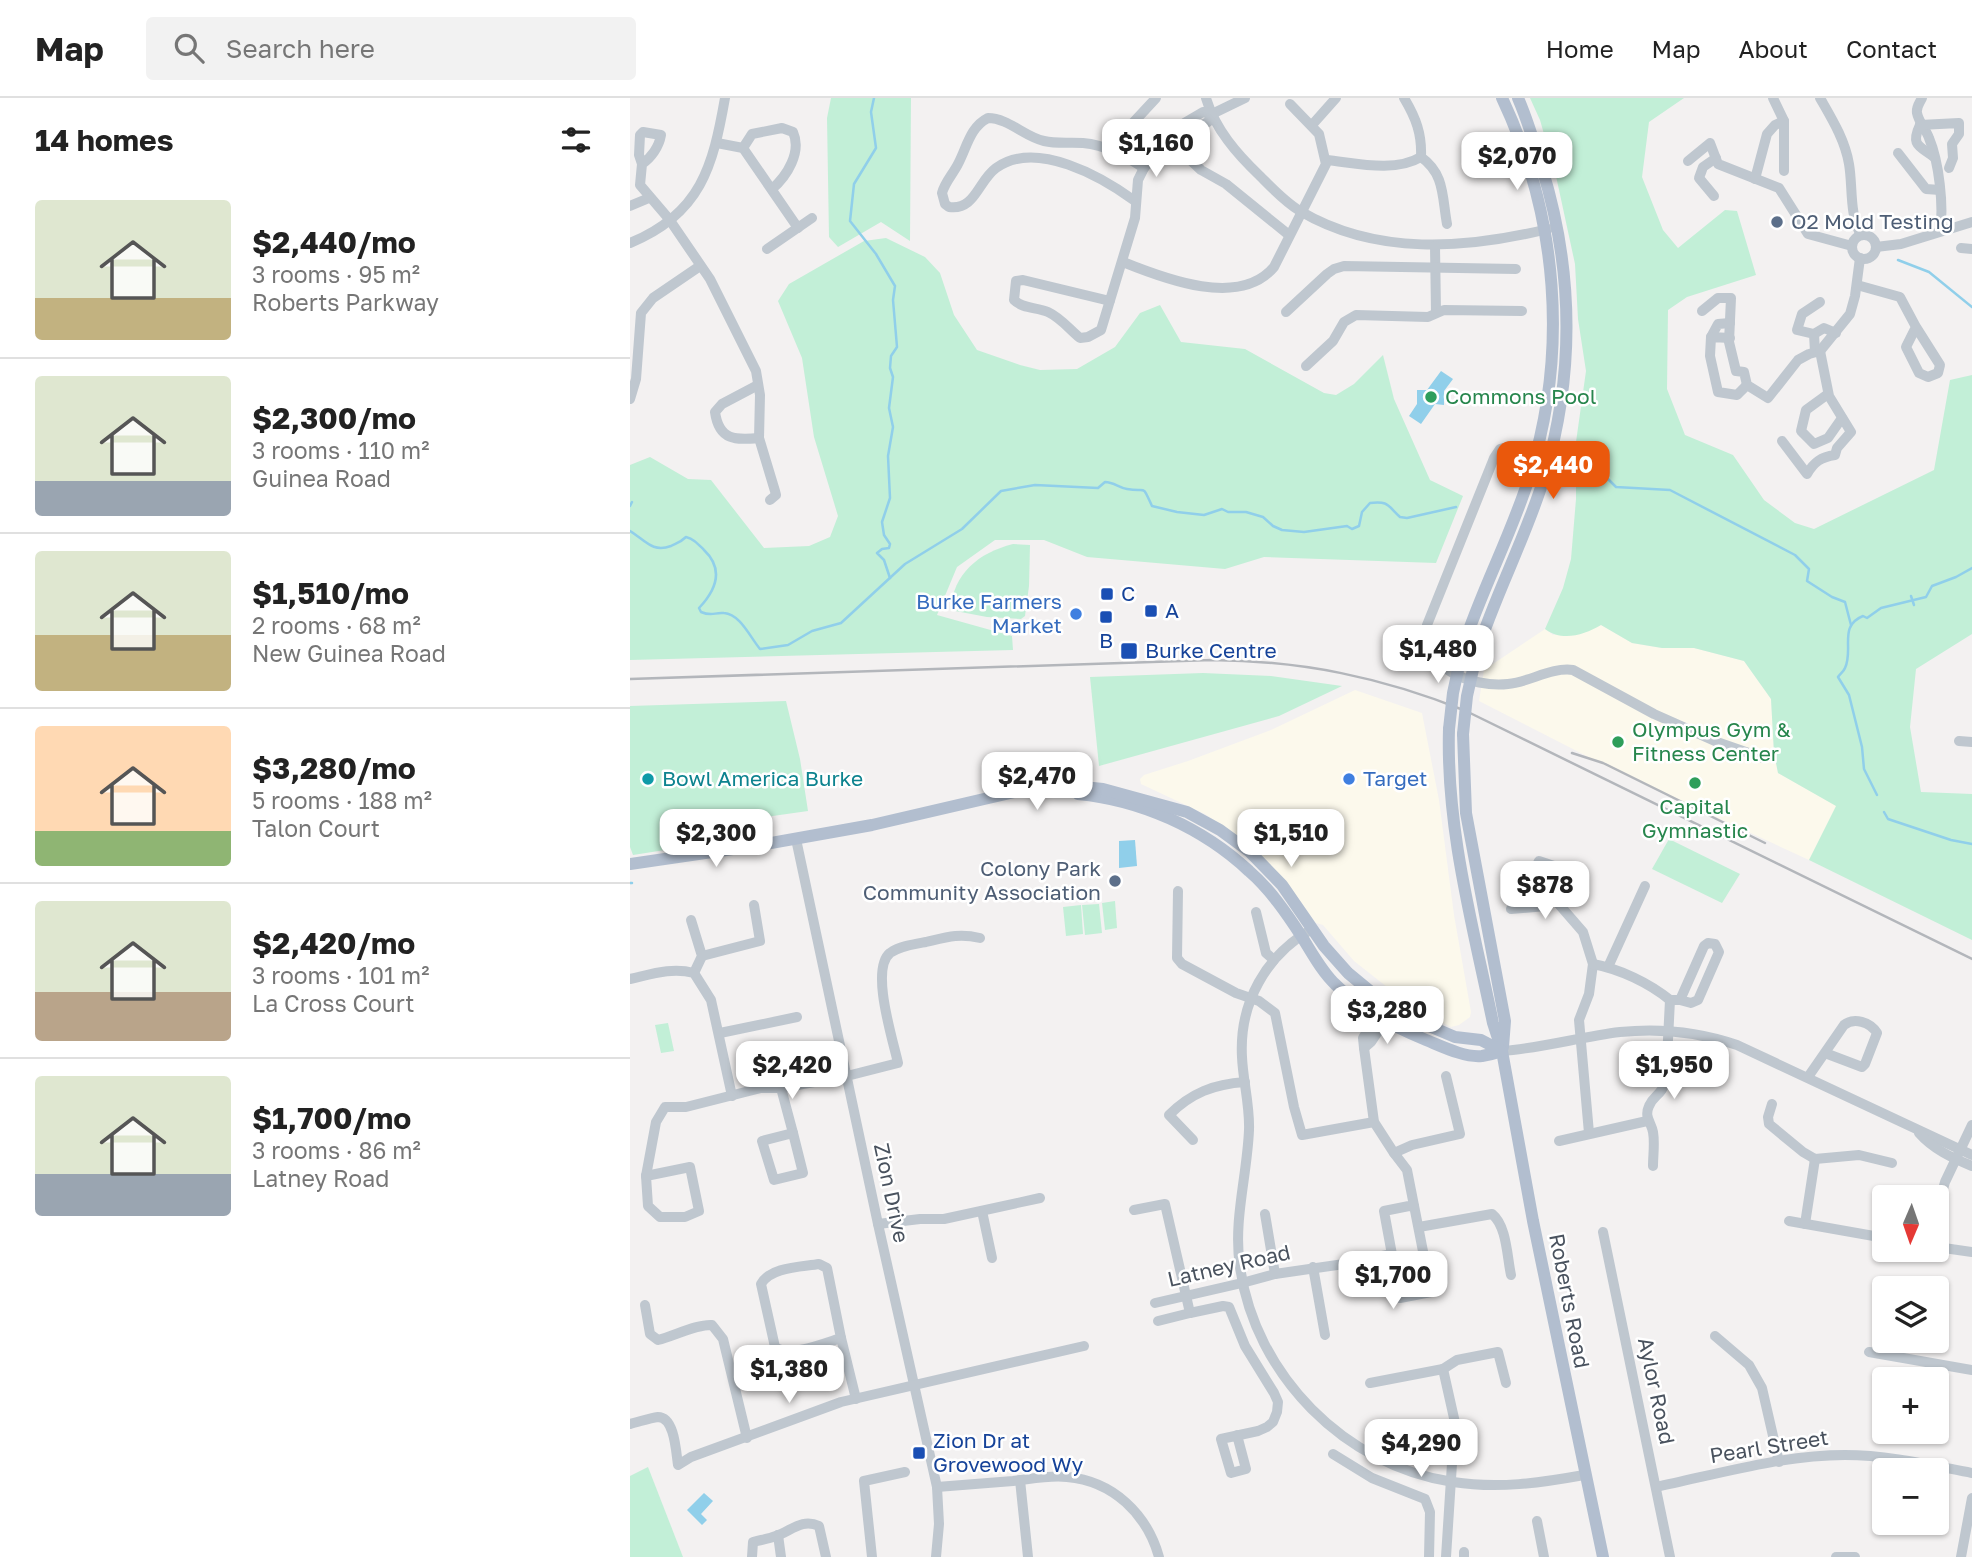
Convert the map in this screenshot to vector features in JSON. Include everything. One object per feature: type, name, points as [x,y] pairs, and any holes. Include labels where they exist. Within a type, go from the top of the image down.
[{"type":"main road","points":[[1502,98],[1521,145],[1550,259],[1555,322],[1550,389],[1528,481],[1464,647],[1453,693],[1448,780],[1455,835],[1493,1023],[1502,1051]]},
{"type":"main road","points":[[1502,1051],[1505,1021],[1466,813],[1463,734],[1467,696],[1477,652],[1539,491],[1551,451],[1562,403],[1568,351],[1567,282],[1558,226],[1532,135],[1518,98]]},
{"type":"main road","points":[[630,864],[796,839],[1014,794],[1027,796],[1091,787],[1125,793],[1204,820],[1234,839],[1264,865],[1282,885],[1335,984],[1380,1019],[1436,1044],[1479,1057],[1502,1051]]},
{"type":"main road","points":[[1307,932],[1348,972],[1391,1006],[1415,1020],[1455,1037],[1481,1040],[1502,1051]]},
{"type":"main road","name":"Roberts Road","points":[[1502,1051],[1531,1210],[1603,1557]]},
{"type":"street","points":[[630,243],[669,219],[687,204],[698,189],[710,167],[725,98]]},
{"type":"street","points":[[1121,154],[1131,125],[1156,98]]},
{"type":"street","points":[[1206,98],[1229,144],[1246,163],[1288,202],[1324,224],[1386,242],[1436,246],[1498,240],[1558,226]]},
{"type":"street","points":[[1110,301],[1023,280],[1016,281],[1014,300],[1020,305],[1048,312],[1059,318],[1080,338],[1101,330],[1123,262],[1135,218],[1136,186],[1144,168],[1159,151],[1161,142],[1186,122],[1203,112],[1213,114],[1245,98]]},
{"type":"street","points":[[1312,125],[1336,98]]},
{"type":"street","points":[[1404,98],[1417,120],[1422,145],[1421,157]]},
{"type":"street","points":[[1773,98],[1784,121],[1784,171]]},
{"type":"street","points":[[1820,98],[1845,148],[1857,228],[1861,235]]},
{"type":"street","points":[[1922,98],[1917,110],[1920,125],[1930,139],[1934,158],[1943,208],[1940,231]]},
{"type":"street","points":[[1123,262],[1199,286],[1236,287],[1265,277],[1274,267],[1326,160],[1319,134],[1290,104]]},
{"type":"street","points":[[1135,201],[1084,169],[1025,159],[994,169],[974,198],[965,206],[949,207],[943,199],[943,188],[958,165],[976,126],[988,118],[1000,120],[1045,142],[1093,144],[1121,154],[1144,168]]},
{"type":"street","points":[[1755,178],[1767,134],[1775,125],[1784,121]]},
{"type":"street","points":[[1920,125],[1959,123],[1959,134],[1952,144],[1953,158],[1949,168]]},
{"type":"street","points":[[743,148],[752,134],[782,128],[793,132],[797,144],[795,151],[784,179],[772,189]]},
{"type":"street","points":[[717,143],[743,148],[798,228]]},
{"type":"street","points":[[1688,161],[1710,143],[1718,164],[1779,188],[1808,233],[1852,246]]},
{"type":"street","points":[[1182,152],[1201,170],[1226,184],[1289,235]]},
{"type":"street","points":[[1898,153],[1926,189],[1940,190]]},
{"type":"street","points":[[1326,160],[1403,165],[1421,157]]},
{"type":"street","points":[[1421,157],[1436,170],[1447,224]]},
{"type":"street","points":[[1714,197],[1699,178],[1703,167],[1716,158]]},
{"type":"street","points":[[642,164],[640,184],[669,219],[720,297],[756,371],[759,438],[776,495],[770,500]]},
{"type":"street","points":[[630,206],[649,198]]},
{"type":"street","points":[[767,249],[812,218]]},
{"type":"street","points":[[1876,247],[1901,244],[1972,222]]},
{"type":"street","points":[[1861,235],[1871,237],[1876,247],[1872,256],[1860,258],[1854,253],[1852,246],[1855,239],[1861,235]]},
{"type":"street","points":[[1436,246],[1436,312]]},
{"type":"street","points":[[1702,311],[1718,298],[1731,298],[1730,338],[1736,371],[1744,372],[1747,385],[1768,398],[1798,360],[1818,352],[1850,314],[1860,258]]},
{"type":"street","points":[[630,398],[636,379],[641,313],[653,298],[700,266]]},
{"type":"street","points":[[1286,312],[1334,269],[1344,266],[1516,269]]},
{"type":"street","points":[[1857,285],[1899,297],[1940,365],[1938,373],[1928,377],[1919,373],[1906,348],[1916,327]]},
{"type":"street","points":[[1820,302],[1802,314],[1797,330],[1814,334],[1824,328],[1836,333]]},
{"type":"street","points":[[1306,366],[1333,341],[1344,322],[1356,315],[1428,317],[1444,310],[1522,311]]},
{"type":"street","points":[[1730,323],[1718,324],[1711,337],[1710,356],[1718,392],[1737,395],[1747,385]]},
{"type":"street","points":[[1782,441],[1807,474],[1814,463],[1835,455],[1837,447],[1851,432],[1828,394],[1814,334]]},
{"type":"street","points":[[1711,337],[1730,338]]},
{"type":"street","points":[[758,385],[722,404],[715,412],[716,421],[727,437],[736,440],[759,438]]},
{"type":"street","points":[[1828,394],[1807,410],[1801,430],[1814,444],[1828,438],[1842,418]]},
{"type":"street","points":[[1551,451],[1511,446],[1500,449],[1494,458],[1427,625],[1426,640],[1431,655],[1450,671],[1474,681],[1494,685],[1519,683],[1561,670],[1573,670],[1654,714],[1717,742],[1763,758]]},
{"type":"street","points":[[1959,741],[1972,742]]},
{"type":"street","name":"Zion Drive","points":[[796,839],[937,1487],[939,1524],[936,1557]]},
{"type":"street","points":[[1608,967],[1645,886]]},
{"type":"street","points":[[1178,891],[1177,958],[1182,964],[1267,1005],[1275,1013],[1294,1107],[1303,1135],[1374,1122]]},
{"type":"street","points":[[1511,909],[1545,906],[1550,894],[1583,932],[1593,964],[1589,994],[1579,1020],[1589,1133]]},
{"type":"street","points":[[702,956],[760,941],[754,905]]},
{"type":"street","points":[[1256,912],[1266,953],[1274,960]]},
{"type":"street","points":[[691,920],[702,956],[694,973]]},
{"type":"street","points":[[1307,932],[1287,945],[1274,960],[1250,999],[1242,1039],[1249,1128],[1238,1222],[1238,1250],[1242,1283],[1254,1324],[1269,1356],[1289,1385],[1314,1412],[1343,1436],[1374,1455],[1406,1469],[1450,1482],[1511,1485],[1584,1475]]},
{"type":"street","points":[[646,1175],[690,1167],[699,1211],[685,1217],[660,1217],[648,1206],[646,1175],[656,1122],[665,1107],[686,1107],[761,1088],[781,1088],[847,1076],[898,1063],[882,992],[882,967],[889,954],[906,946],[963,934],[980,938]]},
{"type":"street","points":[[1593,964],[1608,967],[1675,1000],[1690,1003],[1698,1000],[1719,953],[1715,944],[1708,943],[1704,946],[1675,1000],[1667,1031],[1663,1089],[1649,1104],[1647,1121],[1653,1132],[1653,1166]]},
{"type":"street","points":[[630,979],[668,970],[680,969],[694,973],[711,1000],[732,1096]]},
{"type":"street","points":[[719,1033],[797,1017]]},
{"type":"street","points":[[1380,1019],[1363,1038],[1374,1122],[1407,1170],[1419,1227],[1431,1292],[1401,1297],[1384,1211],[1414,1205]]},
{"type":"street","points":[[1808,1077],[1844,1024],[1855,1020],[1873,1027],[1877,1032],[1866,1064],[1861,1067],[1825,1053]]},
{"type":"street","points":[[1502,1051],[1619,1032],[1667,1031],[1723,1040],[1914,1127],[1926,1141],[1958,1154],[1972,1155]]},
{"type":"street","points":[[1394,1153],[1412,1145],[1460,1134],[1446,1076]]},
{"type":"street","points":[[1193,1140],[1169,1115],[1181,1103],[1208,1088],[1245,1082]]},
{"type":"street","points":[[781,1088],[793,1133],[803,1173],[774,1180],[762,1141],[793,1133]]},
{"type":"street","points":[[1772,1104],[1769,1124],[1815,1159],[1859,1155],[1892,1163]]},
{"type":"street","points":[[1559,1141],[1647,1121]]},
{"type":"street","points":[[1944,1185],[1971,1133]]},
{"type":"street","points":[[1958,1154],[1972,1166]]},
{"type":"street","points":[[1805,1224],[1815,1159]]},
{"type":"street","points":[[878,1224],[944,1219],[1040,1198]]},
{"type":"street","points":[[1134,1210],[1165,1204],[1190,1313]]},
{"type":"street","points":[[982,1211],[992,1258]]},
{"type":"street","points":[[1265,1214],[1275,1274]]},
{"type":"street","points":[[1419,1227],[1492,1214],[1498,1218],[1501,1226],[1511,1275]]},
{"type":"street","points":[[1789,1221],[1872,1236]]},
{"type":"street","name":"Aylor Road","points":[[1603,1232],[1670,1557]]},
{"type":"street","points":[[1950,1249],[1972,1252]]},
{"type":"street","name":"Latney Road","points":[[1155,1303],[1275,1274],[1392,1254]]},
{"type":"street","points":[[841,1338],[790,1352],[780,1351],[775,1347],[761,1284],[765,1277],[775,1272],[819,1264],[827,1268],[856,1399]]},
{"type":"street","name":"Latney Road","points":[[1313,1267],[1325,1335]]},
{"type":"street","points":[[645,1306],[650,1334],[658,1340],[704,1325],[712,1325],[719,1332],[747,1437]]},
{"type":"street","points":[[1158,1321],[1223,1306],[1229,1307],[1245,1346],[1278,1402],[1273,1422],[1267,1427],[1237,1436]]},
{"type":"street","points":[[1715,1336],[1749,1365],[1762,1388],[1779,1462]]},
{"type":"street","points":[[630,1424],[660,1417],[665,1419],[673,1434],[678,1465],[691,1457],[841,1402],[1084,1346]]},
{"type":"street","points":[[1370,1383],[1443,1369],[1457,1360],[1498,1352],[1506,1384]]},
{"type":"street","points":[[1869,1352],[1972,1370]]},
{"type":"street","points":[[1443,1369],[1458,1436],[1452,1448],[1446,1557]]},
{"type":"street","points":[[1334,1454],[1372,1478],[1425,1499],[1430,1511],[1429,1557]]},
{"type":"street","name":"Pearl Street","points":[[1656,1487],[1827,1455],[1863,1455],[1972,1473]]},
{"type":"street","points":[[872,1557],[864,1481],[905,1472]]},
{"type":"street","points":[[937,1487],[1067,1477],[1103,1487],[1126,1501],[1139,1515],[1150,1533],[1159,1557]]},
{"type":"street","points":[[1020,1480],[1028,1557]]},
{"type":"street","points":[[1961,1557],[1972,1498]]},
{"type":"street","points":[[1537,1521],[1544,1557]]},
{"type":"street","points":[[752,1557],[753,1542],[811,1522],[819,1526],[826,1557]]},
{"type":"street","points":[[778,1535],[781,1557]]},
{"type":"street","points":[[1836,1557],[1855,1557]]},
{"type":"shaded area","points":[[1601,625],[1632,643],[1662,648],[1694,648],[1744,661],[1771,699],[1778,773],[1837,806],[1809,860],[1612,769],[1479,701],[1484,670],[1545,629],[1553,635]]},
{"type":"shaded area","points":[[1355,690],[1422,713],[1439,800],[1454,915],[1471,1012],[1470,1017],[1459,1025],[1451,1027],[1415,1009],[1354,961],[1323,925],[1316,923],[1288,884],[1252,845],[1205,814],[1141,784],[1140,779],[1144,775],[1271,730]]},
{"type":"green space","points":[[831,98],[911,98],[910,241],[881,222],[838,247],[829,237],[827,118]]},
{"type":"green space","points":[[1530,98],[1684,98],[1649,122],[1642,177],[1663,230],[1678,248],[1725,210],[1737,211],[1756,275],[1687,297],[1668,310],[1667,389],[1685,435],[1733,455],[1764,500],[1795,523],[1814,529],[1934,470],[1950,380],[1972,375],[1972,634],[1916,669],[1910,727],[1921,792],[1972,794],[1972,940],[1809,860],[1836,806],[1778,773],[1771,699],[1744,661],[1694,648],[1662,648],[1632,643],[1601,625],[1573,636],[1559,635],[1545,629],[1563,588],[1571,559],[1576,499],[1576,442],[1586,371],[1578,319],[1575,264],[1556,176],[1540,120]]},
{"type":"green space","points":[[886,238],[925,257],[940,273],[954,315],[977,350],[1040,370],[1077,369],[1115,347],[1140,313],[1160,305],[1181,342],[1245,349],[1324,393],[1336,395],[1354,384],[1383,355],[1394,399],[1430,480],[1463,496],[1436,563],[1264,557],[1225,569],[1087,557],[1044,540],[995,540],[957,567],[937,615],[1012,636],[1013,650],[630,660],[630,465],[650,457],[688,479],[711,480],[764,548],[809,546],[830,537],[838,516],[814,437],[802,358],[778,301],[789,284],[864,241]]},
{"type":"green space","points":[[1013,544],[1030,545],[1025,616],[1021,619],[987,617],[950,610],[957,585],[970,566],[989,553]]},
{"type":"green space","points":[[1203,673],[1271,676],[1342,686],[1279,716],[1099,766],[1090,677]]},
{"type":"green space","points":[[786,701],[800,759],[808,811],[730,822],[735,839],[633,855],[630,847],[630,706]]},
{"type":"green space","points":[[1669,839],[1740,874],[1722,903],[1652,869]]},
{"type":"green space","points":[[1115,901],[1117,928],[1105,930],[1102,903]]},
{"type":"green space","points":[[1099,904],[1102,933],[1085,935],[1082,905]]},
{"type":"green space","points":[[1081,905],[1083,934],[1066,936],[1063,907]]},
{"type":"green space","points":[[668,1023],[674,1051],[661,1053],[655,1025]]},
{"type":"green space","points":[[648,1467],[683,1557],[630,1557],[630,1476]]},
{"type":"water","name":"Commons Pool","points":[[1441,371],[1453,379],[1444,391],[1444,405],[1435,404],[1421,424],[1409,416],[1417,404],[1417,390],[1427,390]]},
{"type":"water","points":[[1135,840],[1137,866],[1119,868],[1119,841]]},
{"type":"water","points":[[704,1493],[713,1501],[701,1514],[707,1520],[702,1525],[687,1510]]},
{"type":"waterway","points":[[874,98],[871,112],[876,148],[854,184],[850,221],[876,254],[895,286],[893,300],[897,347],[891,356],[890,368],[893,377],[889,408],[893,427],[888,456],[890,498],[882,522],[884,535],[890,544],[889,548],[877,553],[884,560],[890,578]]},
{"type":"waterway","points":[[1898,260],[1929,272],[1972,307]]},
{"type":"waterway","points":[[1570,464],[1606,477],[1616,487],[1670,490],[1795,555],[1809,569],[1807,581],[1845,602],[1851,625]]},
{"type":"waterway","points":[[630,531],[649,545],[659,548],[671,546],[686,537],[698,544],[710,557],[716,572],[714,586],[699,608],[701,612],[724,613],[735,617],[760,649],[788,645],[812,631],[841,623],[905,564],[962,529],[1001,491],[1035,485],[1098,488],[1108,482],[1124,488],[1143,490],[1152,506],[1204,515],[1222,509],[1228,512],[1246,512],[1263,517],[1282,530],[1304,532],[1347,526],[1352,529],[1359,526],[1362,512],[1370,503],[1384,503],[1400,517],[1407,518],[1456,507]]},
{"type":"waterway","points":[[630,506],[632,502]]},
{"type":"waterway","points":[[1877,795],[1864,769],[1862,747],[1849,695],[1838,677],[1847,661],[1851,626],[1855,620],[1863,616],[1867,618],[1881,608],[1926,597],[1932,586],[1972,568]]},
{"type":"waterway","points":[[1911,596],[1914,605]]},
{"type":"waterway","points":[[1884,812],[1888,819],[1951,840],[1972,844]]},
{"type":"railway","points":[[630,679],[1212,660],[1278,664],[1341,673],[1403,689],[1466,711],[1972,959]]},
{"type":"railway","points":[[1572,753],[1603,763],[1765,843]]},
{"type":"place","name":"O2 Mold Testing","points":[[1777,222]]},
{"type":"place","name":"Commons Pool","points":[[1431,397]]},
{"type":"place","name":"C","points":[[1107,594]]},
{"type":"place","name":"A","points":[[1151,611]]},
{"type":"place","name":"Burke Farmers Market","points":[[1076,614]]},
{"type":"place","name":"B","points":[[1106,617]]},
{"type":"place","name":"Burke Centre","points":[[1129,651]]},
{"type":"place","name":"Olympus Gym & Fitness Center","points":[[1618,742]]},
{"type":"place","name":"Bowl America Burke","points":[[648,779]]},
{"type":"place","name":"Target","points":[[1349,779]]},
{"type":"place","name":"Capital Gymnastic","points":[[1695,783]]},
{"type":"place","name":"Colony Park Community Association","points":[[1115,881]]},
{"type":"place","name":"Zion Dr at Grovewood Wy","points":[[919,1453]]}]
